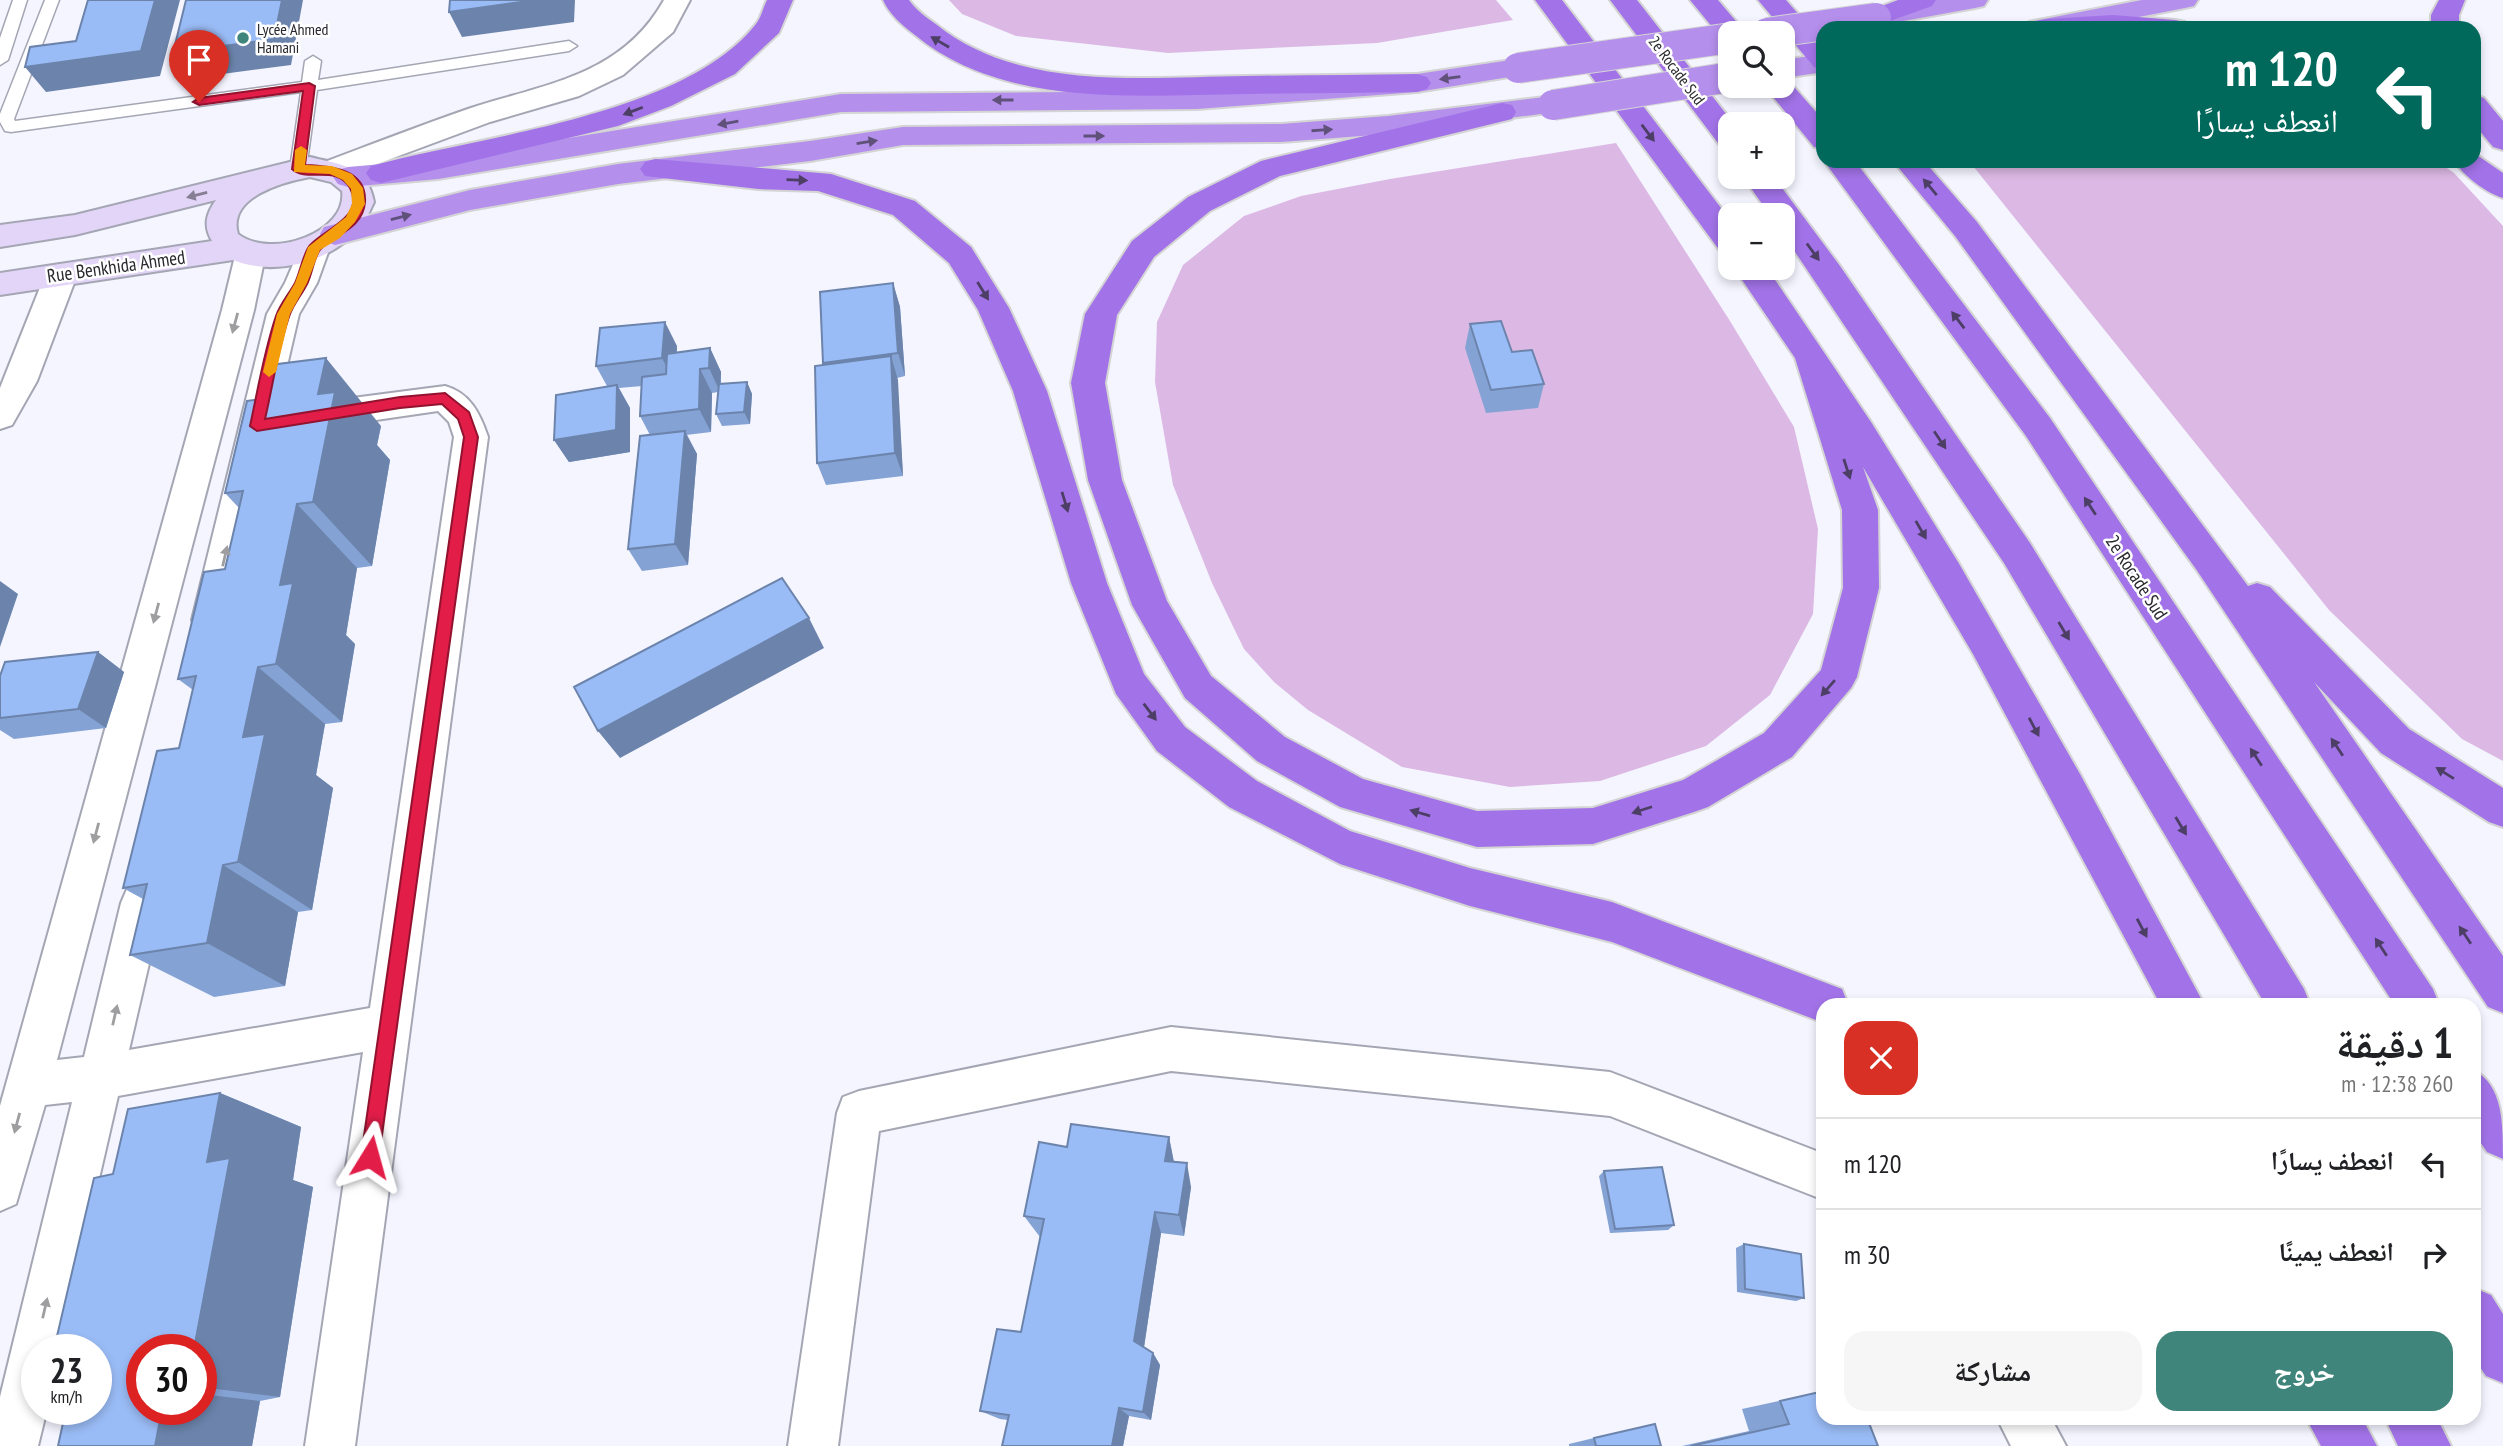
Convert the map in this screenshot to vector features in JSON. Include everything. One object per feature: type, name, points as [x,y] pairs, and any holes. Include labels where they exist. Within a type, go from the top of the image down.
[{"type":"highway","points":[[381,173],[618,117],[661,100],[724,68],[769,27],[780,0]]},
{"type":"highway","points":[[896,0],[927,35],[972,61],[1034,77],[1073,83],[1169,86],[1417,83]]},
{"type":"highway","points":[[1548,0],[1718,226]]},
{"type":"highway","name":"2e Rocade Sud","points":[[1623,0],[1718,123]]},
{"type":"highway","points":[[1703,0],[1721,21]]},
{"type":"highway","points":[[1772,0],[1816,52]]},
{"type":"highway","points":[[1876,18],[1923,0]]},
{"type":"highway","points":[[1854,21],[1975,0]]},
{"type":"highway","points":[[2075,21],[2185,0]]},
{"type":"highway","points":[[2445,21],[2452,0]]},
{"type":"highway","points":[[1795,29],[1816,26]]},
{"type":"highway","points":[[340,173],[438,169],[841,103],[1197,100],[1417,83],[1718,40]]},
{"type":"highway","points":[[1795,67],[1816,63]]},
{"type":"highway","points":[[325,241],[470,200],[655,169],[810,151],[903,136],[1282,133],[1388,125],[1553,105],[1718,79]]},
{"type":"highway","points":[[1788,98],[1816,131]]},
{"type":"highway","points":[[1502,111],[1271,167],[1199,204],[1143,249],[1101,314],[1088,383],[1105,480],[1150,605],[1198,687],[1271,749],[1354,794],[1477,829],[1593,826],[1694,794],[1778,745],[1838,677],[1861,587],[1860,510],[1811,357]]},
{"type":"highway","points":[[2481,113],[2503,140]]},
{"type":"highway","name":"2e Rocade Sud","points":[[1844,168],[2038,427],[2414,998]]},
{"type":"highway","points":[[1914,168],[1966,229],[2239,579],[2395,741],[2503,809]]},
{"type":"highway","points":[[2478,168],[2503,188]]},
{"type":"highway","points":[[655,169],[758,179],[820,181],[904,208],[960,255],[993,308],[1030,390],[1089,583],[1129,683],[1171,739],[1242,794],[1340,846],[1470,887],[1612,922],[1816,1000]]},
{"type":"highway","points":[[1767,189],[1829,274],[2017,553],[2285,998]]},
{"type":"highway","points":[[1966,229],[2209,559],[2503,992]]},
{"type":"highway","points":[[1758,280],[1908,509],[1999,664],[2180,998]]},
{"type":"highway","points":[[2481,1103],[2503,1136]]},
{"type":"highway","points":[[2481,1323],[2503,1359]]},
{"type":"highway","points":[[2336,1425],[2352,1446]]},
{"type":"highway","points":[[2414,1425],[2426,1446]]},
{"type":"main road","points":[[0,236],[75,225],[298,169],[340,173],[357,188],[359,204],[351,219],[325,241],[273,258],[242,253],[222,238],[220,221],[228,205],[242,191],[263,179]]},
{"type":"main road","name":"Rue Benkhida Ahmed","points":[[0,284],[242,253]]},
{"type":"street","points":[[340,173],[480,115],[569,90],[613,69],[663,26],[677,0]]},
{"type":"street","points":[[201,656],[283,314],[325,241]]},
{"type":"street","points":[[0,1188],[238,310],[242,253]]},
{"type":"street","points":[[0,416],[21,381],[61,275]]},
{"type":"street","points":[[257,426],[400,402],[445,398],[464,416],[471,437],[330,1446]]},
{"type":"street","points":[[13,1446],[149,874]]},
{"type":"street","points":[[27,1085],[100,1077],[388,1026]]},
{"type":"street","points":[[813,1446],[859,1112],[1171,1049],[1610,1094],[1816,1174]]},
{"type":"street","points":[[2027,1425],[2041,1446]]},
{"type":"lane","points":[[0,60],[20,0]]},
{"type":"lane","points":[[52,0],[13,97],[6,119],[11,127],[309,86],[569,46]]},
{"type":"lane","points":[[298,169],[313,61]]},
{"type":"shaded area","points":[[949,0],[1496,0],[1513,20],[1377,43],[1168,53],[1016,36],[962,14]]},
{"type":"shaded area","points":[[1616,143],[1794,427],[1818,529],[1813,614],[1770,695],[1706,746],[1600,781],[1510,787],[1402,767],[1308,710],[1274,682],[1244,649],[1212,583],[1173,485],[1155,382],[1157,322],[1183,265],[1244,216],[1301,196]]},
{"type":"shaded area","points":[[1975,168],[2447,168],[2503,226],[2503,761],[2462,739],[2329,610]]},
{"type":"building","points":[[88,0],[155,0],[141,51],[25,67],[30,47],[76,41]]},
{"type":"building","points":[[186,0],[282,0],[274,39],[173,53]]},
{"type":"building","points":[[450,0],[536,0],[449,12]]},
{"type":"building","points":[[893,283],[898,353],[823,363],[820,292]]},
{"type":"building","points":[[1501,321],[1512,352],[1532,350],[1544,384],[1491,390],[1470,324]]},
{"type":"building","points":[[665,322],[662,358],[596,366],[600,328]]},
{"type":"building","points":[[710,348],[709,368],[700,369],[699,409],[640,416],[642,377],[666,374],[667,354]]},
{"type":"building","points":[[891,356],[895,453],[817,463],[815,366]]},
{"type":"building","points":[[326,358],[318,394],[335,392],[313,502],[297,504],[280,585],[293,583],[276,664],[258,667],[243,737],[265,734],[238,862],[223,865],[207,943],[130,955],[147,884],[123,888],[157,751],[179,748],[196,676],[178,679],[204,572],[225,569],[243,491],[225,493],[247,401],[262,399],[270,365]]},
{"type":"building","points":[[747,382],[744,412],[716,414],[719,384]]},
{"type":"building","points":[[617,385],[616,430],[554,440],[556,395]]},
{"type":"building","points":[[685,431],[675,544],[628,549],[640,436]]},
{"type":"building","points":[[782,578],[809,618],[598,731],[574,687]]},
{"type":"building","points":[[98,652],[78,709],[0,718],[0,676],[5,662]]},
{"type":"building","points":[[220,1093],[207,1162],[230,1158],[197,1334],[126,1334],[126,1425],[159,1425],[155,1446],[58,1446],[63,1425],[112,1425],[112,1334],[58,1334],[94,1178],[113,1174],[128,1109]]},
{"type":"building","points":[[1071,1124],[1169,1137],[1165,1161],[1187,1163],[1179,1215],[1155,1212],[1134,1341],[1153,1353],[1143,1412],[1119,1408],[1112,1446],[1002,1446],[1009,1415],[980,1411],[997,1329],[1021,1332],[1044,1219],[1024,1216],[1039,1142],[1067,1147]]},
{"type":"building","points":[[1662,1167],[1674,1225],[1615,1229],[1604,1171]]},
{"type":"building","points":[[1744,1244],[1801,1254],[1804,1298],[1745,1289]]},
{"type":"building","points":[[1816,1393],[1816,1425],[1870,1425],[1878,1446],[1691,1446],[1789,1424],[1780,1401]]},
{"type":"building","points":[[1655,1424],[1661,1446],[1596,1446],[1594,1438]]},
{"type":"slow traffic","points":[[269,372],[283,314],[301,283],[315,247],[351,219],[359,204],[357,188],[348,177],[332,170],[310,167],[298,169],[301,150]]},
{"type":"place","name":"Lycée Ahmed Hamani","points":[[243,38]]},
{"type":"route","points":[[199,102],[309,86],[298,169],[310,167],[332,170],[348,177],[357,188],[359,204],[351,219],[315,247],[301,283],[283,314],[257,426],[400,402],[445,398],[464,416],[471,437],[370,1157]]}]
